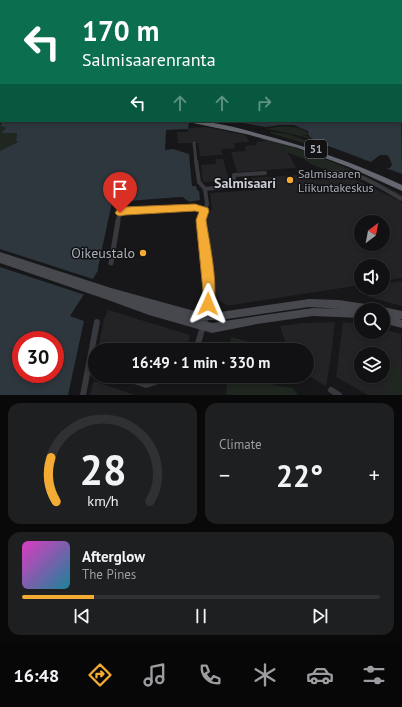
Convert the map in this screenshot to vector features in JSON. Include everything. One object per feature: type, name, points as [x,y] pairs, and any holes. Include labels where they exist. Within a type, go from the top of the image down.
[{"type":"highway","name":"51","points":[[199,122],[271,138],[329,157],[402,188]]},
{"type":"highway","name":"51","points":[[208,122],[285,139],[358,164],[402,183]]},
{"type":"highway","points":[[329,157],[402,193]]},
{"type":"main road","points":[[0,255],[149,311],[212,328],[313,312],[354,314]]},
{"type":"main road","points":[[0,260],[90,288],[206,317],[309,303],[339,304],[354,306]]},
{"type":"main road","points":[[390,312],[402,315]]},
{"type":"main road","points":[[390,321],[402,324]]},
{"type":"street","points":[[194,143],[199,182],[205,189],[207,204],[201,220],[209,291],[206,317],[198,343]]},
{"type":"street","points":[[333,172],[341,171],[360,177],[402,199]]},
{"type":"street","points":[[205,189],[234,186],[233,175],[265,173]]},
{"type":"street","points":[[111,263],[119,214],[122,212],[195,208],[204,211]]},
{"type":"street","points":[[95,343],[97,322]]},
{"type":"street","points":[[83,395],[88,379]]},
{"type":"street","points":[[140,383],[146,385],[152,383]]},
{"type":"street","points":[[331,390],[339,395]]},
{"type":"shaded area","points":[[2,122],[189,122],[188,129],[166,130],[165,150],[173,149],[189,154],[192,186],[196,186],[197,190],[199,191],[200,200],[188,202],[183,197],[112,203],[97,274],[70,316],[84,321],[68,395],[0,395],[0,151],[18,142],[16,141],[17,133],[2,132],[6,128],[0,126]]},
{"type":"shaded area","points":[[238,122],[401,122],[402,174],[386,168],[390,168],[392,165],[387,155],[380,155],[371,162],[315,141],[309,136],[308,131],[294,125],[266,127]]},
{"type":"shaded area","points":[[0,126],[7,128],[2,131],[17,133],[16,141],[18,142],[17,144],[0,151]]},
{"type":"shaded area","points":[[282,126],[304,130],[309,135],[302,135],[311,139],[266,129]]},
{"type":"shaded area","points":[[206,127],[246,135],[249,142],[234,143],[235,148],[221,149],[223,155],[200,156],[198,143],[178,143],[177,132],[188,132],[188,128]]},
{"type":"shaded area","points":[[270,133],[288,134],[322,146],[320,148]]},
{"type":"shaded area","points":[[265,138],[318,156],[352,170],[402,195],[402,198],[342,170],[329,171],[313,165],[302,158],[287,152],[284,146],[258,139]]},
{"type":"shaded area","points":[[267,141],[284,146],[296,167],[237,172],[231,152],[246,151],[245,146],[257,145],[256,142]]},
{"type":"shaded area","points":[[215,159],[223,159],[229,180],[203,182],[201,165],[216,164]]},
{"type":"shaded area","points":[[325,173],[333,176],[335,174],[342,173],[402,202],[402,278],[390,280],[390,259],[354,259],[354,286],[226,305],[220,301],[215,294],[206,220],[212,208],[210,193],[256,190],[252,178]]},
{"type":"shaded area","points":[[402,281],[402,306],[369,297],[368,295],[390,295],[390,283]]},
{"type":"shaded area","points":[[108,310],[190,335],[188,343],[99,343],[104,319]]},
{"type":"shaded area","points":[[335,322],[326,386],[314,379],[314,343],[286,343],[280,326],[304,323]]},
{"type":"shaded area","points":[[343,322],[354,323],[354,339],[390,339],[390,331],[401,334],[402,395],[368,395],[336,377]]},
{"type":"shaded area","points":[[231,337],[253,343],[230,343]]},
{"type":"shaded area","points":[[390,363],[400,368],[401,395],[388,395],[388,383],[390,383]]},
{"type":"shaded area","points":[[93,383],[100,383],[135,395],[90,395]]},
{"type":"shaded area","points":[[227,383],[268,383],[293,388],[298,395],[226,395]]},
{"type":"pier","points":[[181,197],[190,202],[190,204],[181,199],[114,205],[100,268],[98,268],[112,203]]},
{"type":"pier","points":[[0,249],[93,279],[97,272],[99,272],[85,295],[0,267]]},
{"type":"place","name":"Salmisaaren Liikuntakeskus","points":[[290,180]]},
{"type":"place","name":"Oikeustalo","points":[[143,253]]},
{"type":"district","name":"Salmisaari","points":[[245,183]]},
{"type":"route","points":[[120,213],[124,211],[195,208],[204,211],[201,220],[209,291],[208,304]]}]
